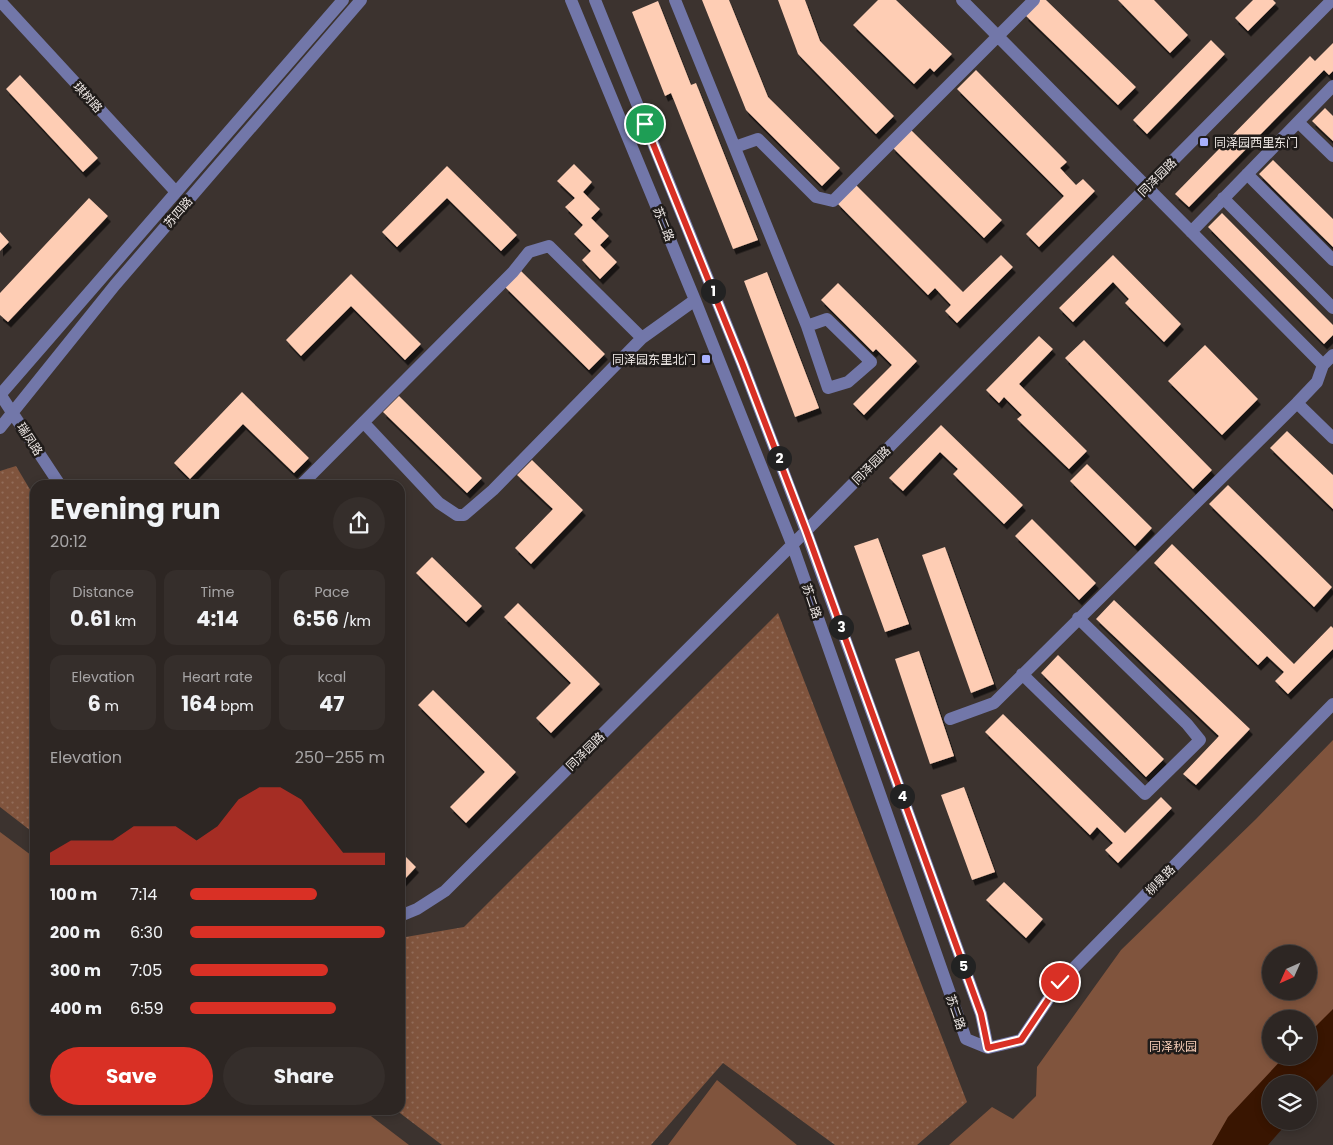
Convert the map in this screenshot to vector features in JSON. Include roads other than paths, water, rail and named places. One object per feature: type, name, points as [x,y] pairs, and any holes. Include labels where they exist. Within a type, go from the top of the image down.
[{"type":"street","name":"苏四路","points":[[0,394],[343,0]]},
{"type":"street","name":"苏四路","points":[[0,428],[115,284],[362,0]]},
{"type":"street","name":"苏二路","points":[[571,0],[695,300],[792,544],[966,1039],[988,1048]]},
{"type":"street","name":"苏二路","points":[[595,0],[742,363],[806,530],[981,1014],[988,1048]]},
{"type":"street","points":[[675,0],[807,326],[828,388],[848,382],[871,362],[827,319],[807,326]]},
{"type":"street","points":[[962,0],[1323,365]]},
{"type":"street","points":[[735,147],[758,139],[816,197],[833,202],[1034,0]]},
{"type":"street","name":"同泽园路","points":[[405,914],[417,909],[445,891],[1147,188],[1332,0]]},
{"type":"street","name":"琪树路","points":[[0,1],[176,192]]},
{"type":"street","points":[[1191,232],[1333,86]]},
{"type":"street","points":[[1298,122],[1333,156]]},
{"type":"street","points":[[1247,174],[1333,260]]},
{"type":"street","points":[[1223,198],[1333,308]]},
{"type":"street","points":[[306,480],[513,272],[530,252],[549,246],[642,338]]},
{"type":"street","points":[[364,423],[439,503],[457,515],[464,516],[493,490],[642,338],[695,300]]},
{"type":"street","points":[[950,719],[994,703],[1318,382],[1323,365],[1333,355]]},
{"type":"street","name":"瑞凤路","points":[[0,394],[57,480]]},
{"type":"street","points":[[1297,403],[1333,438]]},
{"type":"street","points":[[1022,674],[1145,794],[1200,740],[1187,724],[1078,618]]},
{"type":"street","name":"柳泉路","points":[[988,1048],[1021,1040],[1060,982],[1333,704]]},
{"type":"place","name":"同泽园西里东门","points":[[1204,142]]},
{"type":"place","name":"同泽园东里北门","points":[[706,359]]},
{"type":"park label","name":"同泽秋园","points":[[1173,1046]]}]
